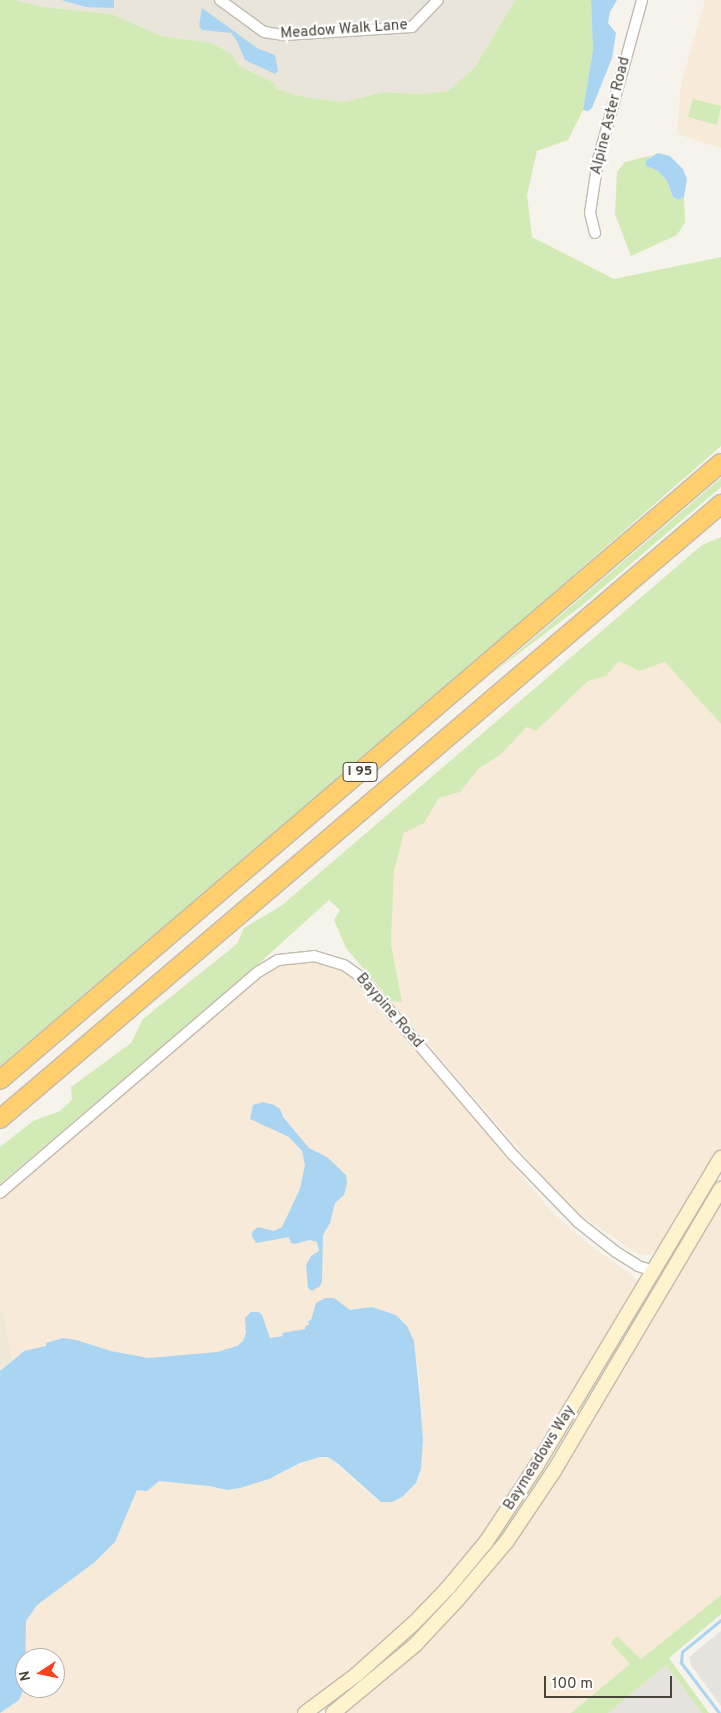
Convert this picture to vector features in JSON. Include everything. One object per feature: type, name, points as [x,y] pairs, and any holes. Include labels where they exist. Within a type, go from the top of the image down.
[{"type":"highway","name":"I 95","points":[[0,1080],[721,464]]},
{"type":"highway","name":"I 95","points":[[0,1119],[721,504]]},
{"type":"street","name":"Meadow Walk Lane","points":[[220,0],[264,32],[284,36],[412,27],[438,0]]},
{"type":"street","name":"Alpine Aster Road","points":[[595,233],[590,213],[598,160],[642,0]]},
{"type":"street","name":"Baypine Road","points":[[0,1193],[258,972],[278,960],[291,957],[314,956],[344,965],[361,977],[514,1156],[578,1222],[616,1252],[638,1266],[654,1270]]},
{"type":"street","name":"Baymeadows Way","points":[[305,1713],[356,1675],[447,1589],[486,1542],[519,1494],[721,1158]]},
{"type":"street","name":"Baymeadows Way","points":[[334,1713],[416,1644],[458,1600],[507,1541],[554,1471],[721,1189]]},
{"type":"street","points":[[447,1589],[458,1600]]},
{"type":"shaded area","points":[[16,0],[515,0],[475,67],[448,91],[423,94],[383,92],[344,102],[304,97],[277,89],[275,83],[239,66],[231,54],[212,43],[161,36],[112,14],[43,7]]},
{"type":"shaded area","points":[[705,0],[721,0],[721,148],[677,134],[681,84]]},
{"type":"shaded area","points":[[619,661],[639,671],[665,662],[721,724],[721,1149],[700,1185],[679,1211],[655,1251],[649,1255],[642,1255],[633,1251],[568,1206],[391,1001],[402,1002],[391,944],[394,871],[404,833],[424,823],[439,798],[460,792],[478,769],[500,755],[528,727],[536,731],[588,681],[606,675]]},
{"type":"shaded area","points":[[308,960],[335,966],[357,981],[554,1214],[591,1246],[632,1275],[637,1281],[637,1290],[527,1473],[484,1536],[425,1605],[357,1668],[297,1713],[0,1713],[20,1698],[65,1698],[65,1648],[25,1648],[26,1621],[36,1605],[95,1562],[115,1542],[137,1490],[147,1491],[158,1481],[209,1486],[227,1490],[240,1488],[269,1479],[310,1459],[328,1457],[377,1500],[387,1502],[402,1497],[416,1483],[420,1476],[423,1440],[419,1377],[414,1341],[396,1314],[372,1307],[350,1311],[334,1298],[327,1298],[316,1303],[311,1321],[305,1329],[283,1333],[283,1336],[270,1338],[267,1326],[260,1313],[256,1311],[245,1318],[246,1333],[243,1341],[237,1346],[217,1352],[148,1358],[110,1351],[88,1344],[47,1346],[24,1351],[13,1360],[3,1312],[0,1309],[0,1199],[261,976],[286,963]]},
{"type":"shaded area","points":[[721,1199],[721,1595],[641,1659],[617,1636],[611,1643],[630,1664],[571,1713],[341,1713],[481,1581]]},
{"type":"shaded area","points":[[0,1309],[3,1312],[13,1360],[0,1371]]},
{"type":"shaded area","points":[[721,1631],[721,1706],[691,1665],[689,1657]]},
{"type":"shaded area","points":[[666,1665],[702,1713],[608,1713]]},
{"type":"green space","points":[[0,0],[16,0],[43,7],[112,14],[161,36],[212,43],[231,54],[239,66],[275,83],[277,89],[304,97],[344,102],[383,92],[423,94],[448,91],[475,67],[515,0],[591,0],[593,50],[583,110],[568,140],[537,151],[527,195],[532,237],[614,279],[721,257],[721,446],[481,656],[0,1066]]},
{"type":"green space","points":[[693,99],[721,106],[717,125],[688,117]]},
{"type":"green space","points":[[653,155],[646,160],[646,166],[658,171],[667,181],[673,197],[678,200],[684,197],[685,222],[677,235],[631,256],[615,214],[617,172],[625,162]]},
{"type":"green space","points":[[721,478],[721,487],[580,607],[493,673]]},
{"type":"green space","points":[[721,537],[721,724],[665,662],[639,671],[619,661],[606,676],[588,681],[536,731],[527,727],[500,755],[478,769],[460,792],[439,798],[424,823],[404,833],[394,871],[391,944],[402,1002],[391,1001],[346,948],[334,920],[340,910],[329,900],[253,969],[0,1184],[0,1147],[33,1121],[60,1111],[72,1100],[71,1087],[131,1043],[143,1019],[237,944],[244,928],[281,906],[702,545]]},
{"type":"green space","points":[[721,1595],[721,1614],[669,1658],[709,1713],[702,1713],[666,1665],[608,1713],[571,1713],[630,1664],[611,1643],[617,1636],[641,1659]]},
{"type":"water","points":[[61,0],[114,0],[114,8],[86,7]]},
{"type":"water","points":[[591,0],[617,0],[610,12],[608,23],[616,33],[612,58],[592,108],[588,111],[583,110],[593,50]]},
{"type":"water","points":[[202,8],[257,48],[275,55],[278,71],[275,74],[245,60],[237,41],[231,33],[202,30],[199,26]]},
{"type":"water","points":[[658,153],[670,156],[683,169],[687,179],[684,197],[678,200],[673,197],[667,181],[658,171],[646,166],[646,160]]},
{"type":"water","points":[[263,1102],[280,1109],[283,1117],[309,1148],[327,1157],[346,1175],[347,1183],[344,1195],[335,1203],[330,1223],[323,1235],[322,1281],[320,1286],[312,1291],[308,1288],[306,1265],[311,1256],[319,1251],[317,1242],[310,1240],[295,1244],[291,1243],[289,1237],[256,1243],[252,1236],[252,1232],[258,1227],[274,1231],[282,1227],[300,1189],[305,1165],[302,1151],[289,1137],[250,1119],[253,1105]]},
{"type":"water","points":[[325,1298],[334,1298],[350,1310],[372,1307],[396,1315],[407,1326],[414,1341],[423,1440],[421,1469],[416,1483],[402,1497],[392,1502],[381,1502],[337,1463],[328,1457],[320,1457],[300,1463],[269,1479],[240,1488],[227,1490],[209,1486],[159,1481],[147,1491],[137,1490],[115,1542],[95,1562],[37,1605],[26,1621],[26,1648],[15,1648],[15,1698],[20,1698],[0,1713],[0,1371],[24,1351],[46,1346],[46,1343],[63,1338],[111,1351],[148,1358],[217,1352],[237,1346],[243,1341],[246,1333],[245,1318],[251,1312],[259,1312],[262,1315],[270,1338],[283,1336],[282,1333],[305,1329],[305,1326],[309,1325],[308,1321],[311,1320],[316,1303]]},
{"type":"waterway","points":[[719,1713],[681,1663],[682,1652],[721,1620]]}]
